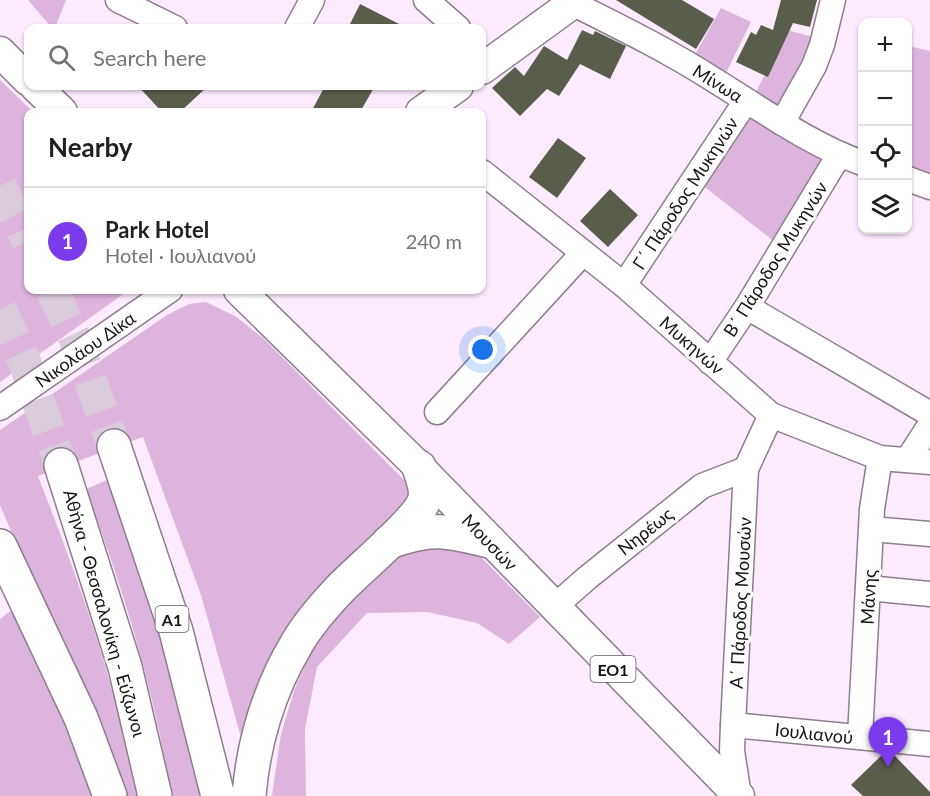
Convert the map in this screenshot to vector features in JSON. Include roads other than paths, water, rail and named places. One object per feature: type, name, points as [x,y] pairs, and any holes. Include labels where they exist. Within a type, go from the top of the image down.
[{"type":"highway","name":"Α1","points":[[114,446],[176,631],[218,796]]},
{"type":"highway","name":"Αθήνα - Θεσσαλονίκη - Εύζωνοι","points":[[61,465],[125,667],[155,796]]},
{"type":"highway","points":[[249,796],[251,772],[270,699],[292,651],[307,627],[339,590],[422,507],[426,498],[419,467]]},
{"type":"highway","points":[[389,542],[417,532],[438,530],[489,541]]},
{"type":"highway","points":[[0,546],[81,718],[110,796]]},
{"type":"main road","points":[[486,59],[574,2]]},
{"type":"main road","points":[[0,52],[24,76]]},
{"type":"main road","points":[[38,90],[58,108]]},
{"type":"main road","points":[[427,108],[452,90]]},
{"type":"main road","name":"Μουσών","points":[[243,294],[419,467],[739,796]]},
{"type":"main road","points":[[262,294],[273,323]]},
{"type":"street","points":[[118,0],[167,24]]},
{"type":"street","points":[[299,24],[312,0]]},
{"type":"street","points":[[426,0],[453,24]]},
{"type":"street","points":[[782,123],[814,66],[822,45],[833,0]]},
{"type":"street","name":"Μίνωα","points":[[574,2],[667,53],[838,155],[858,162]]},
{"type":"street","name":"Γ΄ Πάροδος Μυκηνών","points":[[624,285],[746,100]]},
{"type":"street","name":"Β΄ Πάροδος Μυκηνών","points":[[710,362],[747,307],[838,155]]},
{"type":"street","name":"Μυκηνών","points":[[486,174],[624,285],[771,415],[880,458],[919,461]]},
{"type":"street","points":[[911,180],[930,187]]},
{"type":"street","points":[[437,412],[583,253]]},
{"type":"street","name":"Νικολάου Δίκα","points":[[0,408],[149,298]]},
{"type":"street","points":[[747,307],[930,414]]},
{"type":"street","name":"Α΄ Πάροδος Μουσών","points":[[739,796],[732,751],[746,469],[771,415]]},
{"type":"street","points":[[919,461],[930,425]]},
{"type":"street","name":"Μάνης","points":[[860,737],[872,529],[880,458]]},
{"type":"street","name":"Νηρέως","points":[[554,608],[587,578],[702,486],[746,469]]},
{"type":"street","points":[[872,529],[930,534]]},
{"type":"street","points":[[868,588],[930,594]]},
{"type":"street","name":"Ιουλιανού","points":[[733,725],[930,744]]},
{"type":"tunnel","points":[[0,186],[24,233]]},
{"type":"tunnel","points":[[54,294],[75,338],[114,446]]},
{"type":"tunnel","points":[[0,309],[24,360],[61,465]]},
{"type":"place","name":"Park Hotel","points":[[888,767]]}]
